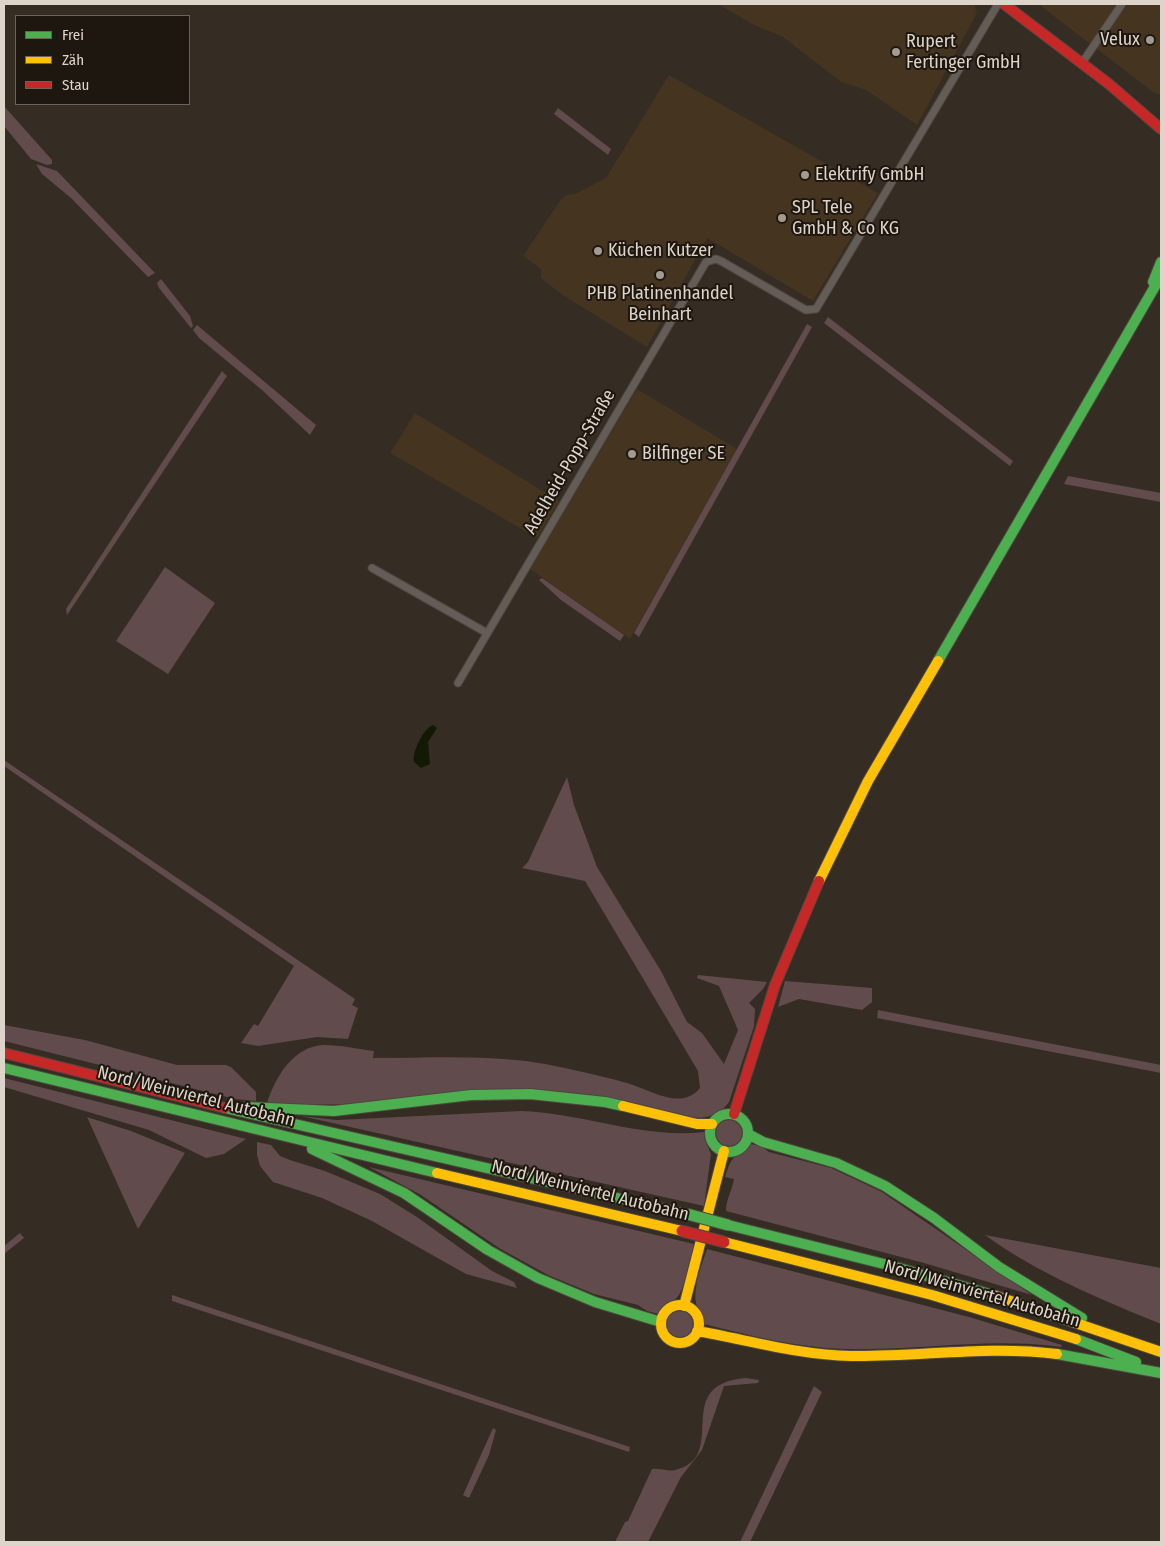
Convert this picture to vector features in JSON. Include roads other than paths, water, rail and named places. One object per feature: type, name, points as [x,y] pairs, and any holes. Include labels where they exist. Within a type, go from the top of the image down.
[{"type":"main road","points":[[1004,4],[1109,84],[1158,127],[1161,137]]},
{"type":"main road","points":[[1140,311],[1161,262]]},
{"type":"main road","points":[[734,1114],[758,1030],[783,960],[834,846],[868,781],[1161,276]]},
{"type":"main road","name":"Nord/Weinviertel Autobahn","points":[[4,1053],[210,1104],[687,1214],[928,1275],[1097,1328],[1161,1352]]},
{"type":"main road","name":"Nord/Weinviertel Autobahn","points":[[4,1068],[292,1140],[682,1231],[992,1312],[1093,1345],[1161,1373]]},
{"type":"main road","points":[[210,1104],[334,1111],[385,1107],[471,1096],[530,1094],[605,1102],[697,1124],[712,1124],[720,1116],[734,1114],[743,1120],[748,1134],[763,1142],[836,1163],[885,1186],[934,1218],[999,1267],[1097,1328]]},
{"type":"main road","points":[[712,1124],[712,1140],[724,1151]]},
{"type":"main road","points":[[724,1151],[740,1148],[748,1134]]},
{"type":"main road","points":[[292,1140],[404,1194],[488,1250],[538,1278],[595,1302],[661,1322]]},
{"type":"main road","points":[[684,1306],[724,1151]]},
{"type":"main road","points":[[676,1306],[684,1306],[696,1314],[697,1331],[686,1342],[675,1342],[666,1337],[661,1322],[668,1310],[676,1306]]},
{"type":"main road","points":[[697,1331],[811,1353],[877,1356],[974,1349],[1027,1350],[1084,1357],[1161,1373]]},
{"type":"street","name":"Adelheid-Popp-Straße","points":[[458,683],[701,269],[711,259],[721,260],[806,310],[812,311],[820,305],[998,4]]},
{"type":"street","points":[[1082,63],[1122,4]]},
{"type":"street","points":[[372,568],[487,633]]},
{"type":"place","name":"Velux","points":[[1150,40]]},
{"type":"place","name":"Rupert Fertinger GmbH","points":[[896,52]]},
{"type":"place","name":"Elektrify GmbH","points":[[805,175]]},
{"type":"place","name":"SPL Tele GmbH & Co KG","points":[[782,218]]},
{"type":"place","name":"Küchen Kutzer","points":[[598,251]]},
{"type":"place","name":"PHB Platinenhandel Beinhart","points":[[660,275]]},
{"type":"place","name":"Bilfinger SE","points":[[632,454]]}]
